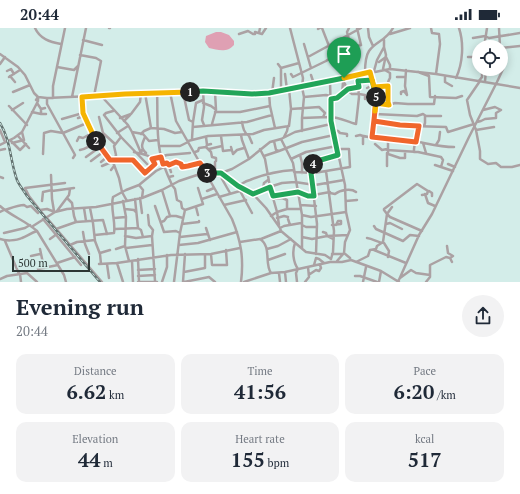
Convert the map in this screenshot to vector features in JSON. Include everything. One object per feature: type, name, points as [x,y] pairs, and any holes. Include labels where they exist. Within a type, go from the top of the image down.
[{"type":"street","points":[[35,28],[45,40],[61,44]]},
{"type":"street","points":[[52,98],[56,67],[64,28]]},
{"type":"street","points":[[72,98],[86,28]]},
{"type":"street","points":[[259,33],[260,28]]},
{"type":"street","points":[[239,34],[248,31],[252,34],[255,34],[255,32],[263,33],[266,28]]},
{"type":"street","points":[[290,28],[303,82],[302,87],[304,97],[302,108],[302,131]]},
{"type":"street","points":[[320,28],[326,34],[329,46]]},
{"type":"street","points":[[350,28],[347,32],[347,36],[351,47]]},
{"type":"street","points":[[308,57],[361,28]]},
{"type":"street","points":[[368,28],[369,37],[374,46]]},
{"type":"street","points":[[365,73],[366,56],[369,51],[384,40],[393,28]]},
{"type":"street","points":[[390,34],[409,28]]},
{"type":"street","points":[[431,28],[432,33],[439,33],[440,44],[436,74]]},
{"type":"street","points":[[456,78],[461,65],[462,37],[459,28]]},
{"type":"street","points":[[486,37],[487,28]]},
{"type":"street","points":[[499,28],[500,40]]},
{"type":"street","points":[[292,74],[292,77],[326,61],[341,51],[361,45],[357,29]]},
{"type":"street","points":[[473,38],[499,37],[520,33]]},
{"type":"street","points":[[83,40],[102,45]]},
{"type":"street","points":[[383,69],[386,57],[384,40]]},
{"type":"street","points":[[338,41],[341,51]]},
{"type":"street","points":[[304,44],[311,68]]},
{"type":"street","points":[[508,47],[520,46]]},
{"type":"street","points":[[374,71],[380,53],[384,47]]},
{"type":"street","points":[[376,66],[380,53]]},
{"type":"street","points":[[0,54],[25,75],[41,109],[41,114]]},
{"type":"street","points":[[80,55],[96,58],[102,61],[94,96]]},
{"type":"street","points":[[378,62],[386,57]]},
{"type":"street","points":[[386,57],[390,65],[390,69]]},
{"type":"street","points":[[0,64],[5,58]]},
{"type":"street","points":[[280,68],[299,63]]},
{"type":"street","points":[[278,64],[280,68],[281,91]]},
{"type":"street","points":[[74,70],[78,66]]},
{"type":"street","points":[[56,67],[74,70]]},
{"type":"street","points":[[6,72],[11,69],[13,73]]},
{"type":"street","points":[[15,82],[10,76],[19,69]]},
{"type":"street","points":[[383,69],[390,73],[390,78],[388,80],[389,105]]},
{"type":"street","points":[[37,100],[45,98],[72,98],[156,92],[203,91],[252,94],[271,93],[383,69],[415,71],[520,88]]},
{"type":"street","points":[[74,70],[76,76]]},
{"type":"street","points":[[401,94],[401,92],[404,91],[408,96],[405,77],[406,70]]},
{"type":"street","points":[[415,71],[429,76],[430,96],[456,98],[462,96]]},
{"type":"street","points":[[370,72],[376,98],[372,137]]},
{"type":"street","points":[[282,138],[287,131],[291,109],[285,74]]},
{"type":"street","points":[[311,75],[314,84]]},
{"type":"street","points":[[302,118],[339,118],[345,122],[356,124],[359,87],[357,75]]},
{"type":"street","points":[[397,76],[405,77]]},
{"type":"street","points":[[445,76],[445,82],[452,86]]},
{"type":"street","points":[[482,76],[477,87],[467,99],[470,115],[476,130],[480,159],[488,164],[496,163],[500,167],[520,165]]},
{"type":"street","points":[[485,82],[486,76]]},
{"type":"street","points":[[398,281],[419,236],[432,214],[455,167],[474,125],[477,122],[500,76]]},
{"type":"street","points":[[274,78],[270,106],[275,128]]},
{"type":"street","points":[[342,95],[344,78]]},
{"type":"street","points":[[358,81],[372,80]]},
{"type":"street","points":[[330,81],[330,117],[337,147],[340,169],[346,190],[346,212],[350,230],[345,242],[345,251],[339,261]]},
{"type":"street","points":[[343,82],[347,90],[352,94],[358,95],[373,86],[388,86]]},
{"type":"street","points":[[13,92],[30,85]]},
{"type":"street","points":[[304,97],[331,96],[337,98],[348,89],[359,87]]},
{"type":"street","points":[[198,126],[202,120],[203,91]]},
{"type":"street","points":[[365,91],[367,99],[376,98]]},
{"type":"street","points":[[156,92],[158,112],[157,128],[161,157],[172,185],[175,188],[177,201],[181,202],[182,208],[185,210]]},
{"type":"street","points":[[170,92],[174,118],[181,127],[182,132],[195,152],[232,219],[237,232],[243,265],[243,282],[271,273],[296,270],[322,264],[331,260],[339,261],[351,259]]},
{"type":"street","points":[[183,92],[189,120],[193,122]]},
{"type":"street","points":[[212,124],[215,111],[215,92]]},
{"type":"street","points":[[124,121],[140,102],[140,93]]},
{"type":"street","points":[[145,93],[151,128]]},
{"type":"street","points":[[103,96],[113,111],[128,125],[141,153]]},
{"type":"street","points":[[376,103],[389,105],[395,103],[434,104],[435,96]]},
{"type":"street","points":[[82,97],[84,114],[87,123],[97,143],[110,160],[120,178],[126,217],[126,247],[133,282]]},
{"type":"street","points":[[45,98],[74,153],[75,156],[73,158]]},
{"type":"street","points":[[11,142],[27,125],[37,100]]},
{"type":"street","points":[[192,140],[196,103],[203,102],[211,106],[215,111],[240,112],[270,106]]},
{"type":"street","points":[[12,110],[22,103]]},
{"type":"street","points":[[9,106],[27,125]]},
{"type":"street","points":[[291,109],[321,107],[325,113],[322,118]]},
{"type":"street","points":[[477,122],[485,119],[496,118],[496,113],[501,109],[495,107],[483,110]]},
{"type":"street","points":[[41,109],[45,108]]},
{"type":"street","points":[[113,111],[104,115],[134,152],[148,165]]},
{"type":"street","points":[[32,112],[46,114]]},
{"type":"street","points":[[78,118],[84,114]]},
{"type":"street","points":[[62,119],[84,114]]},
{"type":"street","points":[[375,114],[417,116],[423,114],[425,116],[441,116]]},
{"type":"street","points":[[120,118],[130,115]]},
{"type":"street","points":[[193,127],[242,122],[272,115]]},
{"type":"street","points":[[423,127],[425,123],[425,116]]},
{"type":"street","points":[[99,117],[103,133],[115,144],[116,155],[113,166]]},
{"type":"street","points":[[206,125],[213,117]]},
{"type":"street","points":[[202,120],[206,125]]},
{"type":"street","points":[[374,121],[423,127],[446,127],[448,132],[474,125]]},
{"type":"street","points":[[242,122],[246,134],[252,143]]},
{"type":"street","points":[[4,233],[32,225],[55,212],[73,208],[90,208],[141,198],[206,172],[225,172],[249,159],[265,145],[291,134],[331,122]]},
{"type":"street","points":[[43,154],[44,133],[51,131],[63,133],[87,123]]},
{"type":"street","points":[[117,132],[128,127],[128,125]]},
{"type":"street","points":[[159,146],[180,146],[188,141],[206,137],[241,135],[288,126]]},
{"type":"street","points":[[288,126],[291,134]]},
{"type":"street","points":[[414,152],[419,126]]},
{"type":"street","points":[[476,130],[494,127]]},
{"type":"street","points":[[141,134],[151,128],[166,129],[175,133],[182,132]]},
{"type":"street","points":[[0,130],[5,142]]},
{"type":"street","points":[[333,130],[347,134],[347,136]]},
{"type":"street","points":[[22,132],[25,140],[23,141]]},
{"type":"street","points":[[132,132],[141,134],[149,141],[158,140]]},
{"type":"street","points":[[436,145],[439,140],[440,132]]},
{"type":"street","points":[[77,142],[79,138],[83,138],[92,133]]},
{"type":"street","points":[[241,135],[244,148],[249,159]]},
{"type":"street","points":[[264,156],[302,142],[334,135]]},
{"type":"street","points":[[356,136],[360,135],[454,147]]},
{"type":"street","points":[[18,136],[29,148]]},
{"type":"street","points":[[221,136],[223,151],[232,150]]},
{"type":"street","points":[[363,136],[363,144]]},
{"type":"street","points":[[115,144],[121,137]]},
{"type":"street","points":[[141,153],[142,143],[145,137]]},
{"type":"street","points":[[206,137],[207,147],[212,157],[216,158],[215,173]]},
{"type":"street","points":[[282,138],[291,159],[298,192],[302,215],[302,248]]},
{"type":"street","points":[[382,139],[388,144]]},
{"type":"street","points":[[387,166],[388,139]]},
{"type":"street","points":[[0,145],[5,142],[23,141]]},
{"type":"street","points":[[274,141],[277,151]]},
{"type":"street","points":[[11,142],[20,150],[26,144]]},
{"type":"street","points":[[80,150],[86,150],[90,145],[97,143]]},
{"type":"street","points":[[423,143],[426,154]]},
{"type":"street","points":[[207,147],[212,144]]},
{"type":"street","points":[[375,144],[382,150],[414,152],[442,158],[441,167]]},
{"type":"street","points":[[195,152],[198,151],[199,148],[222,146]]},
{"type":"street","points":[[231,146],[233,154],[237,150],[244,148]]},
{"type":"street","points":[[86,157],[100,147]]},
{"type":"street","points":[[219,197],[239,188],[248,180],[284,171],[311,173],[350,167],[349,149],[337,147],[306,152],[291,159]]},
{"type":"street","points":[[0,150],[5,149]]},
{"type":"street","points":[[260,149],[264,156],[268,180],[280,228]]},
{"type":"street","points":[[113,166],[115,161],[133,160],[145,173],[155,164],[152,159],[142,150]]},
{"type":"street","points":[[387,151],[392,156],[400,158],[405,157],[405,152]]},
{"type":"street","points":[[91,160],[103,152]]},
{"type":"street","points":[[134,152],[146,154]]},
{"type":"street","points":[[152,159],[190,154]]},
{"type":"street","points":[[300,155],[302,173]]},
{"type":"street","points":[[316,254],[317,216],[311,173],[314,162],[338,155]]},
{"type":"street","points":[[101,162],[107,157]]},
{"type":"street","points":[[102,166],[110,162],[113,166]]},
{"type":"street","points":[[95,236],[114,234],[114,197],[140,184],[167,163],[169,165],[176,162],[181,164],[182,167],[200,163]]},
{"type":"street","points":[[448,164],[455,167]]},
{"type":"street","points":[[169,165],[171,172]]},
{"type":"street","points":[[435,165],[453,171]]},
{"type":"street","points":[[326,171],[334,225],[334,253],[331,260]]},
{"type":"street","points":[[225,172],[228,178]]},
{"type":"street","points":[[221,173],[239,188],[252,213]]},
{"type":"street","points":[[221,173],[222,179],[230,193]]},
{"type":"street","points":[[51,175],[55,212]]},
{"type":"street","points":[[169,177],[173,176]]},
{"type":"street","points":[[263,189],[265,186],[264,183],[268,180]]},
{"type":"street","points":[[253,194],[282,183],[295,182],[312,184],[344,180]]},
{"type":"street","points":[[39,212],[28,196],[25,188],[65,183]]},
{"type":"street","points":[[140,184],[143,190],[141,198],[142,213]]},
{"type":"street","points":[[422,231],[390,217],[384,209],[417,184],[432,192],[432,196]]},
{"type":"street","points":[[55,212],[71,192],[70,188]]},
{"type":"street","points":[[42,200],[43,192],[74,188]]},
{"type":"street","points":[[185,210],[203,204],[198,188]]},
{"type":"street","points":[[207,191],[214,188]]},
{"type":"street","points":[[239,188],[253,194],[290,239],[307,253],[325,255],[331,260]]},
{"type":"street","points":[[162,190],[169,209],[169,214],[171,216]]},
{"type":"street","points":[[273,198],[298,192],[308,196],[314,196],[330,192],[335,194],[346,190],[353,190],[356,192]]},
{"type":"street","points":[[428,191],[424,194],[428,203],[435,206]]},
{"type":"street","points":[[202,199],[217,194]]},
{"type":"street","points":[[67,198],[72,201],[76,222]]},
{"type":"street","points":[[273,198],[287,200],[287,209]]},
{"type":"street","points":[[135,199],[138,228],[141,230],[143,236]]},
{"type":"street","points":[[224,205],[246,200]]},
{"type":"street","points":[[346,201],[357,200]]},
{"type":"street","points":[[300,205],[316,206]]},
{"type":"street","points":[[0,206],[4,210],[32,225],[64,275],[66,282]]},
{"type":"street","points":[[16,206],[21,208]]},
{"type":"street","points":[[0,212],[16,206],[31,206],[56,229],[102,282]]},
{"type":"street","points":[[155,206],[164,232],[176,231],[180,233]]},
{"type":"street","points":[[196,207],[198,215]]},
{"type":"street","points":[[356,262],[368,256],[370,250],[376,249],[377,246],[383,242],[386,233],[387,214],[392,207]]},
{"type":"street","points":[[84,208],[86,221]]},
{"type":"street","points":[[90,208],[95,240],[100,253],[100,264]]},
{"type":"street","points":[[39,212],[47,209],[55,212]]},
{"type":"street","points":[[125,209],[134,210],[137,212]]},
{"type":"street","points":[[271,216],[277,212],[287,209],[301,209]]},
{"type":"street","points":[[301,209],[306,216]]},
{"type":"street","points":[[174,282],[180,233],[185,210]]},
{"type":"street","points":[[302,215],[332,215],[346,212]]},
{"type":"street","points":[[138,259],[139,282],[156,282],[152,245],[153,230],[149,225],[148,215]]},
{"type":"street","points":[[161,222],[167,217],[171,216],[183,218]]},
{"type":"street","points":[[277,218],[284,216],[288,218],[290,225]]},
{"type":"street","points":[[114,218],[126,217]]},
{"type":"street","points":[[45,218],[81,264]]},
{"type":"street","points":[[56,229],[76,222],[104,220],[107,234]]},
{"type":"street","points":[[182,224],[199,222],[199,220]]},
{"type":"street","points":[[334,225],[346,224],[348,222]]},
{"type":"street","points":[[240,242],[260,239],[280,228],[290,225],[301,223],[306,227],[317,227]]},
{"type":"street","points":[[386,224],[390,223],[402,229]]},
{"type":"street","points":[[374,226],[376,229],[404,241],[410,235],[419,236]]},
{"type":"street","points":[[115,229],[138,228]]},
{"type":"street","points":[[206,228],[210,240]]},
{"type":"street","points":[[0,239],[5,241],[22,238],[37,231]]},
{"type":"street","points":[[83,232],[84,241],[89,254]]},
{"type":"street","points":[[179,245],[210,240],[237,232]]},
{"type":"street","points":[[323,232],[326,233],[327,236]]},
{"type":"street","points":[[50,239],[56,234]]},
{"type":"street","points":[[180,237],[207,234]]},
{"type":"street","points":[[302,237],[317,239],[327,236],[333,237],[348,235]]},
{"type":"street","points":[[125,236],[136,238],[152,236]]},
{"type":"street","points":[[375,236],[376,240]]},
{"type":"street","points":[[367,238],[384,243],[389,251],[388,257]]},
{"type":"street","points":[[260,239],[265,244],[267,249],[271,273]]},
{"type":"street","points":[[267,249],[278,246],[290,239]]},
{"type":"street","points":[[70,244],[95,240]]},
{"type":"street","points":[[5,241],[21,282]]},
{"type":"street","points":[[295,243],[292,248],[297,282]]},
{"type":"street","points":[[116,249],[152,245]]},
{"type":"street","points":[[377,246],[386,245]]},
{"type":"street","points":[[447,246],[448,252],[453,255],[450,258],[452,262]]},
{"type":"street","points":[[91,268],[100,264],[177,254],[211,254],[240,248]]},
{"type":"street","points":[[40,249],[44,268]]},
{"type":"street","points":[[100,253],[110,250]]},
{"type":"street","points":[[211,254],[212,265],[227,265],[226,250]]},
{"type":"street","points":[[373,250],[406,263]]},
{"type":"street","points":[[334,253],[345,251]]},
{"type":"street","points":[[345,251],[351,259],[356,262],[366,267],[381,271],[398,281]]},
{"type":"street","points":[[334,253],[339,261]]},
{"type":"street","points":[[31,256],[40,254]]},
{"type":"street","points":[[185,254],[184,282],[206,278],[211,278],[215,282]]},
{"type":"street","points":[[184,272],[205,268],[206,254]]},
{"type":"street","points":[[268,260],[285,254]]},
{"type":"street","points":[[162,282],[167,267],[167,256]]},
{"type":"street","points":[[38,269],[75,257]]},
{"type":"street","points":[[426,282],[430,277],[430,265],[446,257],[450,258]]},
{"type":"street","points":[[308,273],[310,274],[316,270],[319,271],[322,264],[320,259],[316,258],[314,266]]},
{"type":"street","points":[[117,263],[123,282]]},
{"type":"street","points":[[107,264],[109,278]]},
{"type":"street","points":[[305,282],[308,278],[308,267]]},
{"type":"street","points":[[363,282],[366,267]]},
{"type":"street","points":[[138,270],[155,269]]},
{"type":"street","points":[[398,281],[411,270],[416,273],[430,275]]},
{"type":"street","points":[[355,276],[364,277],[378,282],[381,271]]},
{"type":"street","points":[[285,272],[286,282]]},
{"type":"street","points":[[279,273],[280,282]]},
{"type":"street","points":[[0,279],[4,276],[27,274],[37,282]]},
{"type":"street","points":[[138,276],[155,275]]},
{"type":"shaded area","points":[[216,32],[229,35],[234,41],[234,45],[225,50],[209,48],[205,42],[206,36]]},
{"type":"railway","points":[[0,123],[4,130],[15,173],[20,186],[100,282]]},
{"type":"route","points":[[344,78],[269,93],[252,94],[203,91],[82,97],[82,109],[93,137],[110,160],[133,160],[145,173],[155,164],[152,159],[161,157],[163,164],[168,163],[169,165],[176,162],[181,164],[182,167],[200,163],[207,173],[221,173],[247,192],[253,194],[270,187],[273,196],[298,192],[308,196],[314,196],[311,173],[313,171],[313,163],[336,157],[338,155],[338,149],[331,121],[331,99],[337,98],[348,89],[359,87],[358,81],[372,80],[373,86],[376,94],[374,121],[400,125],[419,126],[416,142],[372,137],[373,130],[375,114],[376,103],[389,105],[388,86],[374,87],[370,72],[344,78]]}]
